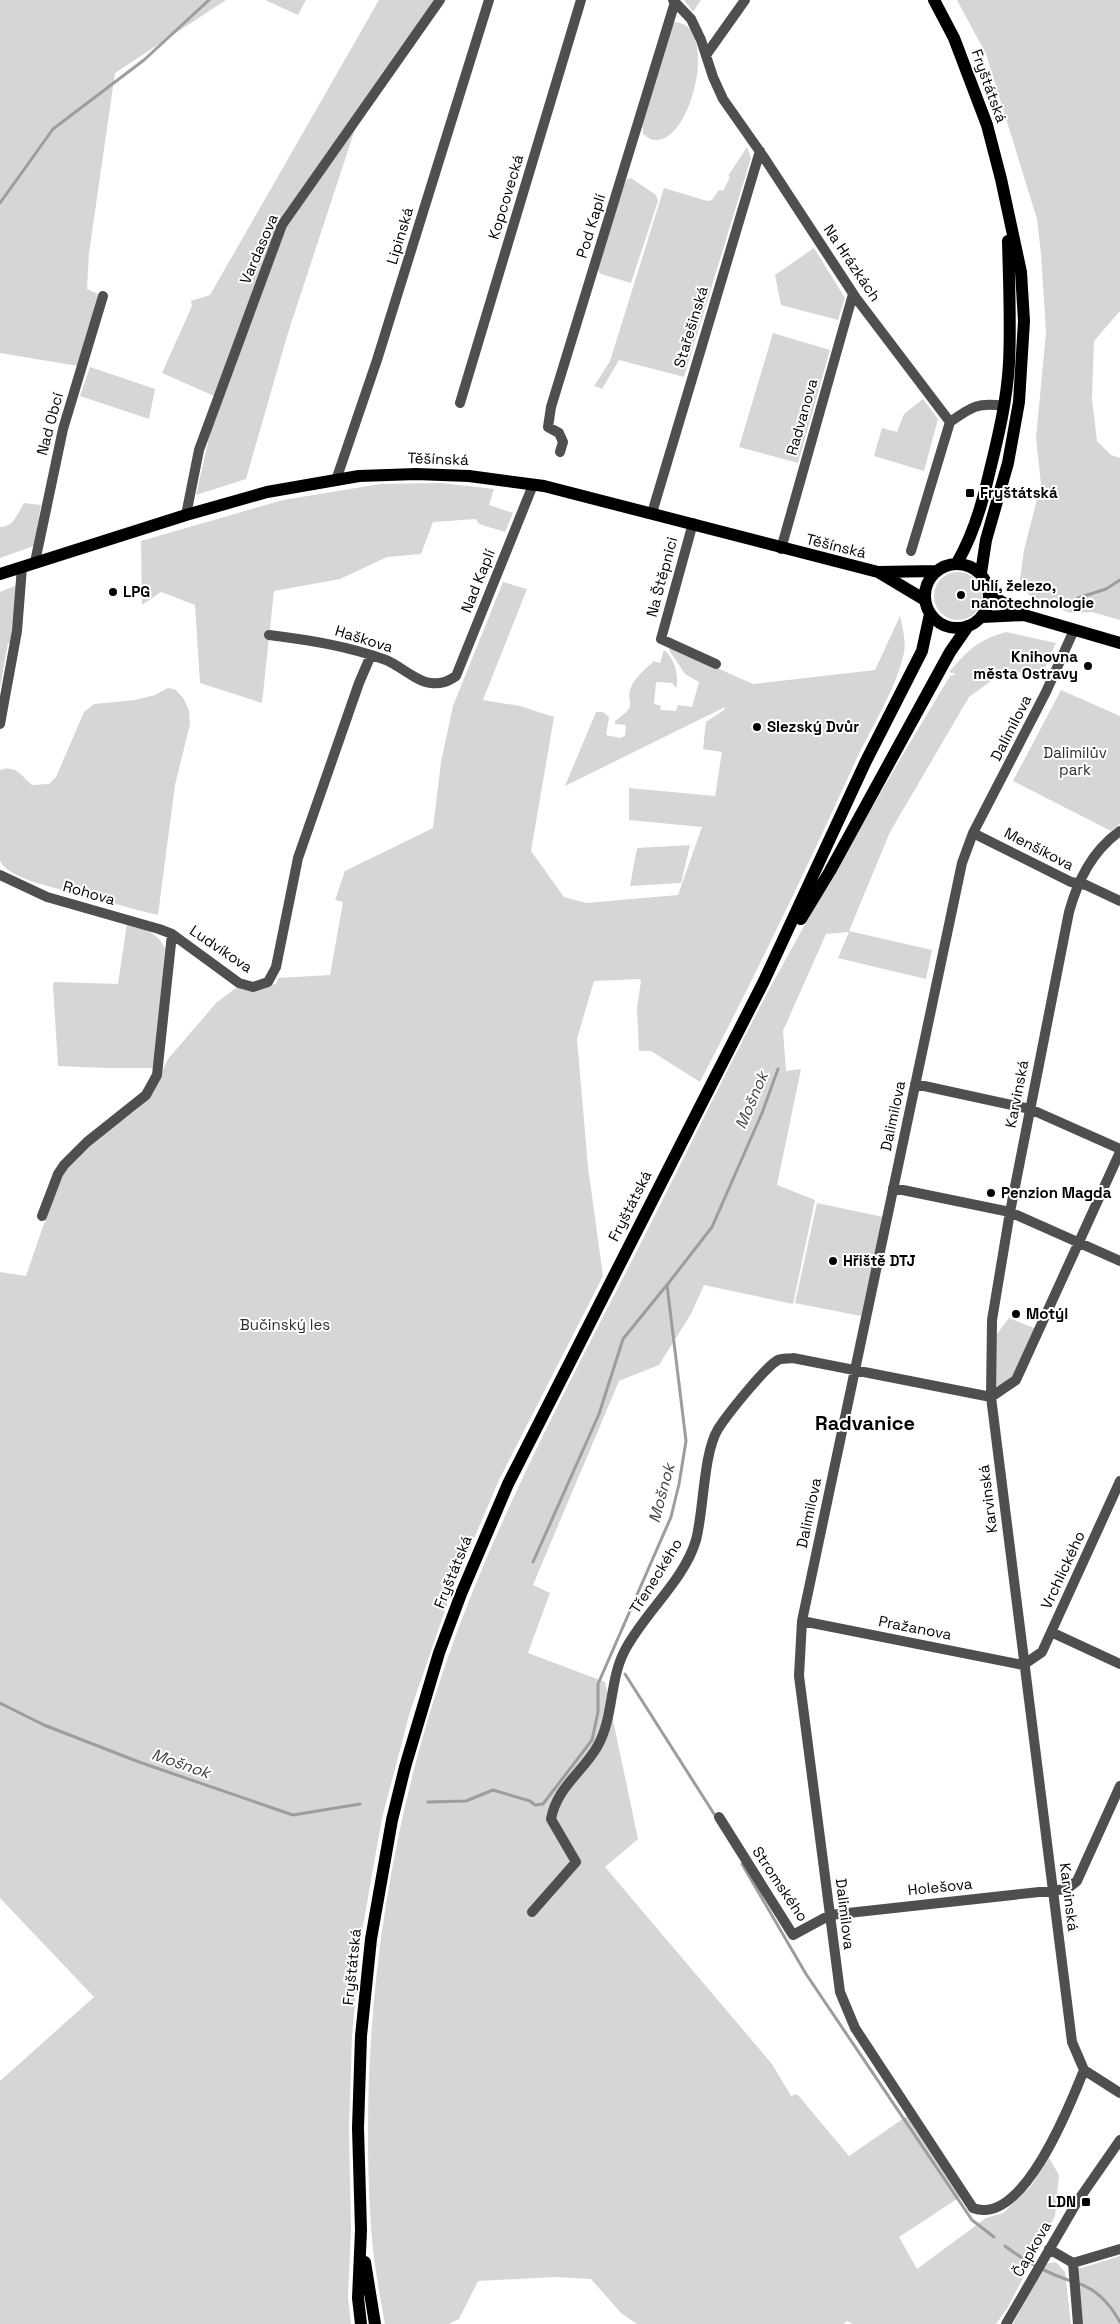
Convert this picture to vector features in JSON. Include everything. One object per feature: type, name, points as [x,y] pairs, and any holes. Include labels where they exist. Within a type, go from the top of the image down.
[{"type":"main road","name":"Fryštátská","points":[[934,0],[954,38],[984,116],[1001,179],[1021,272],[1024,321],[1021,375],[1012,444],[986,540],[981,573]]},
{"type":"main road","name":"Fryštátská","points":[[958,563],[970,542],[983,500],[1004,406],[1009,363],[1008,216]]},
{"type":"main road","name":"Těšínská","points":[[0,574],[186,515],[267,492],[359,476],[416,474],[469,476],[533,484],[584,495],[693,523],[781,549],[878,572],[936,571]]},
{"type":"main road","points":[[982,618],[988,606],[990,595],[988,584],[981,573],[971,566],[958,563],[943,566],[936,571],[927,583],[925,600],[930,614],[947,627],[960,628],[968,626],[982,618],[1024,615]]},
{"type":"main road","name":"Těšínská","points":[[878,572],[925,600]]},
{"type":"main road","points":[[990,595],[1024,615],[1120,643]]},
{"type":"main road","name":"Fryštátská","points":[[361,2324],[358,2298],[361,2230],[358,2128],[361,2055],[371,1939],[394,1811],[439,1653],[461,1594],[508,1484],[764,981],[866,761],[922,651],[930,614]]},
{"type":"main road","name":"Fryštátská","points":[[764,981],[830,870],[950,652],[968,626]]},
{"type":"main road","name":"Fryštátská","points":[[361,2230],[375,2324]]},
{"type":"street","name":"Vardasova","points":[[186,515],[199,450],[282,225],[440,0]]},
{"type":"street","name":"Lipinská","points":[[336,480],[377,360],[490,0]]},
{"type":"street","name":"Kopcovecká","points":[[460,402],[581,0]]},
{"type":"street","points":[[706,54],[745,0]]},
{"type":"street","name":"Na Hrázkách","points":[[674,1],[691,19],[723,99],[760,151],[853,294],[950,422]]},
{"type":"street","name":"Pod Kaplí","points":[[560,452],[563,442],[559,433],[548,427],[551,407],[674,1]]},
{"type":"street","name":"Stařešinská","points":[[652,513],[760,151]]},
{"type":"street","name":"Radvanova","points":[[781,549],[853,294]]},
{"type":"street","name":"Nad Obcí","points":[[35,562],[63,429],[103,296]]},
{"type":"street","points":[[911,551],[950,422],[966,411],[984,403],[1004,406]]},
{"type":"street","name":"Nad Kaplí","points":[[446,683],[456,676],[533,484]]},
{"type":"street","name":"Na Štěpnici","points":[[693,523],[661,639],[716,664]]},
{"type":"street","points":[[0,724],[18,620],[22,567]]},
{"type":"street","name":"Dalimilova","points":[[1074,630],[1046,692],[973,833],[962,863],[802,1621],[799,1676],[840,1992],[855,2028],[973,2208],[982,2212],[995,2209],[1023,2187],[1051,2145],[1084,2070]]},
{"type":"street","name":"Haškova","points":[[269,635],[307,640],[371,655],[389,661],[428,683],[446,683]]},
{"type":"street","name":"Ludvíkova","points":[[172,934],[239,983],[252,987],[268,982],[276,967],[298,858],[371,655]]},
{"type":"street","name":"Karvinská","points":[[1084,2070],[1072,2042],[1054,1890],[1023,1664],[991,1397],[992,1320],[1010,1212],[1069,912],[1077,884],[1092,858],[1110,838],[1120,831]]},
{"type":"street","name":"Menšíkova","points":[[973,833],[1077,884],[1086,885],[1120,901]]},
{"type":"street","name":"Rohova","points":[[0,875],[47,897],[159,928],[172,934]]},
{"type":"street","name":"Ludvíkova","points":[[42,1216],[58,1174],[64,1165],[88,1142],[146,1095],[157,1075],[172,934]]},
{"type":"street","points":[[915,1084],[1030,1109],[1120,1150],[1016,1380],[991,1397]]},
{"type":"street","points":[[893,1188],[1010,1212],[1120,1261]]},
{"type":"street","name":"Třeneckého","points":[[532,1912],[576,1862],[551,1819],[554,1802],[597,1747],[607,1723],[615,1679],[624,1652],[684,1565],[696,1541],[712,1445],[718,1429],[763,1374],[778,1360],[793,1358],[991,1397]]},
{"type":"street","name":"Vrchlického","points":[[1023,1664],[1042,1652],[1120,1481]]},
{"type":"street","name":"Pražanova","points":[[802,1621],[1023,1664]]},
{"type":"street","points":[[1051,1632],[1120,1664]]},
{"type":"street","name":"Holešova","points":[[830,1914],[1067,1889],[1077,1881],[1120,1786]]},
{"type":"street","name":"Stromského","points":[[719,1817],[793,1935],[830,1914]]},
{"type":"street","points":[[1084,2070],[1120,2093]]},
{"type":"street","name":"Čapkova","points":[[1006,2324],[1090,2182],[1120,2140]]},
{"type":"street","points":[[1049,2250],[1073,2263],[1120,2249]]},
{"type":"street","points":[[1073,2263],[1078,2324]]},
{"type":"green space","points":[[0,0],[226,0],[115,73],[89,253],[87,289],[98,294],[78,366],[0,353]]},
{"type":"green space","points":[[265,0],[306,0],[298,15]]},
{"type":"green space","points":[[379,0],[435,0],[359,117],[287,336],[246,479],[196,495],[214,416],[221,399],[162,373],[192,306],[191,301],[210,295]]},
{"type":"green space","points":[[684,0],[701,0],[693,12]]},
{"type":"green space","points":[[957,0],[1120,0],[1120,311],[1094,341],[1092,399],[1097,441],[1111,455],[1120,458],[1120,620],[1092,612],[1072,613],[1033,601],[1020,580],[1024,550],[1041,484],[1036,438],[1046,332],[1041,254],[1037,219],[986,54]]},
{"type":"green space","points":[[673,22],[689,28],[697,44],[698,67],[694,92],[685,115],[673,132],[659,140],[643,134],[642,122]]},
{"type":"green space","points":[[747,147],[751,158],[684,377],[619,360],[602,389],[594,386],[610,361],[664,188],[707,201],[712,200],[719,190],[723,191],[730,177],[728,176]]},
{"type":"green space","points":[[631,178],[656,195],[658,201],[631,283],[601,274],[598,270],[623,187],[627,179]]},
{"type":"green space","points":[[814,248],[845,298],[838,320],[781,305],[775,275]]},
{"type":"green space","points":[[773,333],[830,350],[798,463],[739,447]]},
{"type":"green space","points":[[90,367],[155,389],[149,419],[80,396]]},
{"type":"green space","points":[[923,399],[938,419],[924,471],[874,456],[882,428],[897,432],[904,414]]},
{"type":"green space","points":[[441,483],[494,489],[489,505],[513,513],[505,532],[479,524],[476,519],[433,522],[421,554],[387,557],[340,579],[274,591],[262,703],[200,683],[195,605],[161,592],[142,605],[141,541],[283,500],[380,484]]},
{"type":"green space","points":[[24,503],[41,505],[34,546],[0,558],[0,527],[5,527],[12,522]]},
{"type":"green space","points":[[958,572],[967,574],[975,579],[980,587],[982,596],[980,605],[975,613],[967,618],[958,620],[949,618],[941,613],[936,605],[934,596],[936,587],[941,579],[949,574]]},
{"type":"green space","name":"Bučinský les","points":[[503,582],[527,589],[483,700],[520,706],[554,717],[531,851],[564,897],[586,903],[678,895],[702,827],[629,820],[629,788],[715,796],[722,752],[703,749],[706,722],[724,710],[725,707],[565,786],[596,712],[603,712],[609,717],[606,735],[620,738],[625,736],[626,725],[615,724],[615,721],[630,707],[629,696],[634,682],[654,661],[660,663],[664,650],[675,667],[677,683],[676,688],[672,683],[656,682],[654,704],[661,706],[660,710],[676,711],[678,705],[692,707],[699,682],[685,674],[669,650],[670,647],[753,684],[875,670],[900,616],[905,647],[899,672],[893,686],[857,757],[815,850],[700,1082],[651,1051],[639,1051],[637,1008],[640,979],[594,981],[577,1039],[588,1167],[603,1276],[499,1480],[452,1590],[410,1712],[382,1818],[361,1937],[352,2036],[349,2128],[351,2230],[348,2298],[351,2324],[0,2324],[0,2081],[94,1997],[0,1898],[0,1272],[26,1276],[61,1174],[87,1147],[135,1111],[150,1097],[168,1059],[217,1002],[239,986],[252,990],[276,984],[278,978],[330,975],[343,902],[335,900],[345,871],[433,828],[441,762],[453,706]]},
{"type":"green space","points":[[17,585],[11,643],[8,643],[0,688],[0,592]]},
{"type":"green space","points":[[1006,632],[1056,643],[1040,679],[1013,670],[991,681],[969,697],[890,832],[849,931],[932,950],[926,979],[838,958],[849,932],[826,934],[783,1031],[786,1071],[801,1069],[777,1185],[815,1200],[793,1304],[704,1285],[691,1314],[659,1365],[619,1381],[533,1585],[550,1593],[528,1653],[605,1682],[638,1839],[605,1867],[772,2064],[791,2096],[797,2094],[849,2156],[907,2116],[960,2197],[899,2237],[917,2269],[986,2218],[1003,2213],[1031,2186],[1049,2158],[1059,2175],[1055,2216],[1008,2307],[996,2324],[853,2324],[847,2321],[844,2324],[637,2324],[621,2313],[591,2279],[555,2277],[478,2281],[459,2319],[449,2324],[385,2324],[376,2276],[372,2239],[368,2147],[369,2066],[375,1986],[386,1906],[401,1827],[420,1748],[443,1671],[491,1548],[556,1409],[771,986],[836,869],[904,753],[950,676],[956,674],[949,672],[974,647],[987,639]]},
{"type":"green space","points":[[168,688],[176,690],[184,699],[189,711],[190,724],[175,785],[158,915],[46,886],[17,875],[7,869],[0,861],[0,770],[14,770],[32,785],[49,784],[56,777],[84,712],[94,704],[135,700],[155,695]]},
{"type":"green space","name":"Dalimilův park","points":[[1061,690],[1120,716],[1120,824],[1111,831],[1013,781]]},
{"type":"green space","points":[[690,845],[681,883],[630,886],[637,848]]},
{"type":"green space","points":[[127,923],[154,934],[165,948],[154,1068],[58,1066],[54,982],[118,984]]},
{"type":"green space","points":[[817,1203],[883,1217],[861,1316],[795,1303]]},
{"type":"green space","points":[[1009,1318],[1036,1329],[1015,1375],[996,1387],[996,1335]]},
{"type":"green space","points":[[1120,2256],[1120,2324],[1083,2324],[1078,2269]]},
{"type":"green space","points":[[1056,2262],[1065,2272],[1071,2324],[1013,2324],[1045,2264]]},
{"type":"waterway","points":[[0,203],[53,129],[144,60],[209,0]]},
{"type":"waterway","name":"Mošnok","points":[[1078,598],[1106,589],[1120,580]]},
{"type":"waterway","name":"Mošnok","points":[[428,1802],[466,1801],[493,1790],[530,1801],[535,1805],[543,1804],[592,1740],[598,1712],[598,1684],[671,1517],[679,1484],[686,1441],[667,1285],[712,1227],[762,1113],[778,1069]]},
{"type":"waterway","points":[[533,1562],[599,1414],[623,1339],[666,1286]]},
{"type":"waterway","points":[[625,1674],[716,1817]]},
{"type":"waterway","name":"Mošnok","points":[[0,1703],[44,1725],[139,1762],[293,1815],[360,1804]]},
{"type":"waterway","points":[[742,1864],[806,1974],[972,2220],[994,2237]]},
{"type":"waterway","points":[[1005,2246],[1036,2266],[1071,2281]]},
{"type":"waterway","points":[[1077,2283],[1097,2293],[1112,2309],[1120,2322]]},
{"type":"place","name":"Fryštátská","points":[[970,493]]},
{"type":"place","name":"LPG","points":[[113,592]]},
{"type":"place","name":"Uhlí, železo, nanotechnologie","points":[[961,595]]},
{"type":"place","name":"Knihovna města Ostravy","points":[[1088,666]]},
{"type":"place","name":"Slezský Dvůr","points":[[757,727]]},
{"type":"place","name":"Penzion Magda","points":[[991,1193]]},
{"type":"place","name":"Hřiště DTJ","points":[[833,1261]]},
{"type":"place","name":"Motýl","points":[[1016,1314]]},
{"type":"place","name":"LDN","points":[[1086,2202]]},
{"type":"district","name":"Radvanice","points":[[865,1423]]}]
